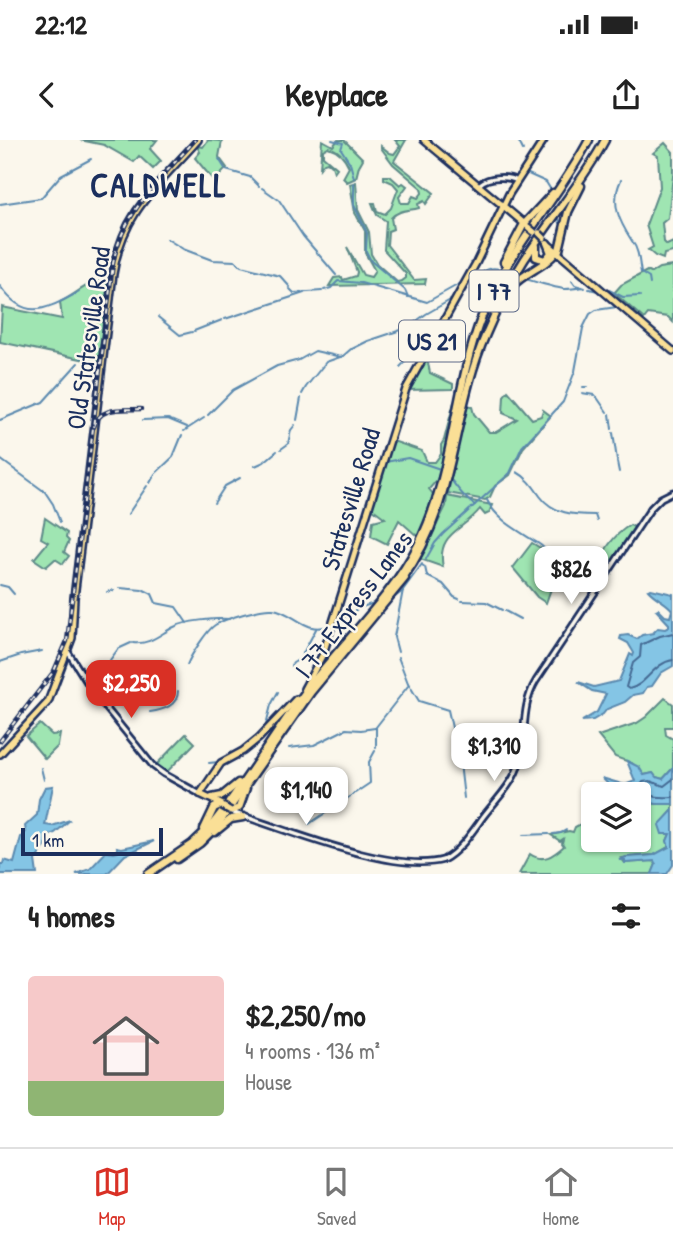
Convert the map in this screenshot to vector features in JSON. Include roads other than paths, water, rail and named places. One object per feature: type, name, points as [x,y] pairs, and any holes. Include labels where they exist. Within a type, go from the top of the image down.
[{"type":"highway","name":"I 77","points":[[150,874],[196,844],[320,673],[390,589],[413,555],[432,513],[470,352],[489,298],[511,257],[590,140]]},
{"type":"highway","name":"I 77 Express Lanes","points":[[170,859],[192,845],[212,827],[329,665],[412,561],[430,523],[471,352],[488,304],[512,258],[567,180],[590,140]]},
{"type":"highway","name":"I 77","points":[[150,874],[162,869],[216,826],[297,711],[405,578],[429,538],[446,494],[467,393],[482,347],[534,231],[579,186],[606,140]]},
{"type":"highway","name":"I 77 Express Lanes","points":[[162,869],[199,842],[216,825],[316,684],[407,573],[428,537],[444,493],[462,406],[478,353],[504,296],[528,253],[583,178],[606,140]]},
{"type":"highway","points":[[489,298],[516,236],[534,231],[558,187],[578,161]]},
{"type":"highway","points":[[502,302],[518,280],[547,263],[558,252],[571,204],[595,161]]},
{"type":"highway","points":[[462,406],[467,393]]},
{"type":"highway","points":[[446,464],[447,454]]},
{"type":"highway","points":[[352,642],[359,631]]},
{"type":"highway","points":[[320,673],[329,665]]},
{"type":"highway","points":[[196,844],[217,803],[240,782],[260,757]]},
{"type":"highway","points":[[196,844],[236,814],[253,774]]},
{"type":"main road","name":"Old Statesville Road","points":[[67,653],[74,628],[74,598],[119,244],[138,208],[198,140]]},
{"type":"main road","points":[[426,140],[502,204]]},
{"type":"main road","points":[[426,140],[673,350]]},
{"type":"main road","name":"Statesville Road","points":[[473,266],[513,181],[544,140]]},
{"type":"main road","points":[[480,185],[488,179],[513,181]]},
{"type":"main road","points":[[480,185],[487,180],[513,181]]},
{"type":"main road","name":"Statesville Road","points":[[200,794],[221,763],[246,749],[269,729],[311,679],[323,654],[362,536],[404,393],[486,242],[502,204]]},
{"type":"main road","points":[[486,242],[489,230]]},
{"type":"main road","points":[[558,252],[673,350]]},
{"type":"main road","points":[[572,263],[580,268]]},
{"type":"main road","points":[[415,869],[442,862],[454,855],[517,770],[526,706],[533,686],[651,508],[661,498],[673,492]]},
{"type":"main road","points":[[67,653],[94,693],[153,766],[165,775],[236,814],[338,854]]},
{"type":"main road","points":[[0,754],[45,708],[67,653]]},
{"type":"main road","points":[[236,814],[355,857]]},
{"type":"main road","points":[[424,868],[452,854],[476,827]]},
{"type":"main road","points":[[347,856],[414,867],[435,863]]},
{"type":"main road","points":[[375,861],[364,861],[398,867]]},
{"type":"water","points":[[648,590],[673,594],[673,666],[661,673],[643,693],[633,695],[625,702],[607,709],[593,720],[582,721],[597,712],[606,694],[592,691],[578,682],[594,687],[619,681],[630,654],[633,656],[634,653],[628,643],[620,639],[621,636],[628,635],[637,639],[653,633],[658,628],[669,627],[656,610],[670,617],[672,610]]},
{"type":"water","points":[[627,761],[639,767],[644,775],[653,773],[663,779],[673,768],[673,804],[651,803],[651,782],[632,782],[635,781]]},
{"type":"water","points":[[53,786],[45,825],[52,826],[70,820],[46,837],[46,846],[35,860],[37,874],[0,874],[0,864],[3,864],[4,860],[14,863],[21,837],[26,832],[25,826],[37,815],[39,799],[45,787]]},
{"type":"water","points":[[673,810],[673,865],[667,874],[652,874],[656,864],[654,861],[625,863],[625,860],[619,860],[654,855],[669,847],[667,841],[670,834],[662,834],[659,825]]},
{"type":"water","points":[[154,841],[125,855],[107,874],[76,874],[90,869],[106,852],[118,852],[117,847]]},
{"type":"waterway","points":[[332,140],[343,143],[341,149],[350,163],[354,178]]},
{"type":"waterway","points":[[518,140],[523,150]]},
{"type":"waterway","points":[[0,204],[41,198],[61,175],[91,159]]},
{"type":"waterway","points":[[219,159],[226,170],[250,177],[259,186]]},
{"type":"waterway","points":[[526,173],[546,182],[551,190]]},
{"type":"waterway","points":[[621,180],[616,196],[618,212],[636,248],[641,273],[649,278],[650,284]]},
{"type":"waterway","points":[[354,183],[354,205],[367,233],[366,251],[371,261],[405,290],[408,297]]},
{"type":"waterway","points":[[262,188],[279,200],[303,236],[336,275]]},
{"type":"waterway","points":[[559,219],[560,223]]},
{"type":"waterway","points":[[167,239],[183,249],[212,260],[235,261],[241,266],[280,276],[290,287]]},
{"type":"waterway","points":[[468,281],[486,270],[499,269]]},
{"type":"waterway","points":[[524,278],[562,289],[585,288]]},
{"type":"waterway","points":[[324,290],[331,288],[338,281],[361,283],[427,302],[461,283]]},
{"type":"waterway","points":[[572,281],[582,287]]},
{"type":"waterway","points":[[352,349],[407,328],[452,299],[461,284]]},
{"type":"waterway","points":[[0,286],[10,298],[28,309],[46,307],[79,292]]},
{"type":"waterway","points":[[290,289],[294,293],[322,291]]},
{"type":"waterway","points":[[589,289],[598,291]]},
{"type":"waterway","points":[[609,290],[623,297],[640,296]]},
{"type":"waterway","points":[[225,319],[304,293]]},
{"type":"waterway","points":[[426,559],[443,534],[510,473],[522,447],[563,402],[575,371],[583,328],[590,314],[596,310],[617,307]]},
{"type":"waterway","points":[[158,317],[180,335],[192,332]]},
{"type":"waterway","points":[[194,331],[222,320]]},
{"type":"waterway","points":[[400,367],[411,350],[409,329]]},
{"type":"waterway","points":[[302,394],[326,362],[343,356],[351,349]]},
{"type":"waterway","points":[[81,358],[86,351]]},
{"type":"waterway","points":[[208,415],[233,390],[277,366],[299,360],[315,351],[341,357]]},
{"type":"waterway","points":[[0,420],[43,402],[78,363]]},
{"type":"waterway","points":[[582,393],[594,395]]},
{"type":"waterway","points":[[596,396],[607,412]]},
{"type":"waterway","points":[[297,420],[301,398]]},
{"type":"waterway","points":[[610,414],[612,429]]},
{"type":"waterway","points":[[184,431],[204,418]]},
{"type":"waterway","points":[[143,420],[168,419],[187,427]]},
{"type":"waterway","points":[[281,449],[288,444],[295,425]]},
{"type":"waterway","points":[[613,433],[617,460]]},
{"type":"waterway","points":[[150,483],[155,474],[173,457],[182,435]]},
{"type":"waterway","points":[[255,466],[277,451]]},
{"type":"waterway","points":[[385,462],[408,458],[440,469]]},
{"type":"waterway","points":[[0,459],[45,492],[60,522]]},
{"type":"waterway","points":[[617,462],[619,472]]},
{"type":"waterway","points":[[517,472],[551,507],[572,514],[595,515],[597,521]]},
{"type":"waterway","points":[[214,503],[225,486],[240,478]]},
{"type":"waterway","points":[[452,481],[475,505]]},
{"type":"waterway","points":[[128,514],[147,486]]},
{"type":"waterway","points":[[487,500],[497,514],[510,525],[561,563],[566,558],[568,561]]},
{"type":"waterway","points":[[398,652],[394,637],[403,590],[422,564]]},
{"type":"waterway","points":[[422,565],[427,576],[443,584],[459,599]]},
{"type":"waterway","points":[[0,585],[8,587],[14,594]]},
{"type":"waterway","points":[[120,588],[142,590]]},
{"type":"waterway","points":[[107,592],[114,590]]},
{"type":"waterway","points":[[144,590],[152,594],[156,603],[176,607],[187,623]]},
{"type":"waterway","points":[[391,600],[403,591]]},
{"type":"waterway","points":[[462,601],[486,602],[502,610]]},
{"type":"waterway","points":[[335,624],[359,608],[374,603]]},
{"type":"waterway","points":[[187,665],[212,628],[220,622],[244,614],[273,609],[306,625],[320,628],[328,626]]},
{"type":"waterway","points":[[505,611],[520,619]]},
{"type":"waterway","points":[[133,643],[150,641],[185,623],[229,619]]},
{"type":"waterway","points":[[291,666],[300,659],[316,629]]},
{"type":"waterway","points":[[110,660],[118,649],[131,643]]},
{"type":"waterway","points":[[0,662],[42,651]]},
{"type":"waterway","points":[[398,657],[408,683],[419,701],[448,710],[460,763],[464,798]]},
{"type":"waterway","points":[[98,675],[105,665]]},
{"type":"waterway","points":[[376,747],[376,727],[408,686]]},
{"type":"waterway","points":[[150,712],[173,704],[178,691]]},
{"type":"waterway","points":[[265,729],[271,705],[278,692]]},
{"type":"waterway","points":[[289,748],[314,745],[346,729],[375,728]]},
{"type":"waterway","points":[[309,824],[370,783],[369,762],[375,751]]},
{"type":"waterway","points":[[209,763],[218,762]]},
{"type":"waterway","points":[[41,768],[44,780]]},
{"type":"waterway","points":[[553,834],[566,830]]},
{"type":"waterway","points":[[523,835],[549,834]]},
{"type":"railway","points":[[0,741],[54,671],[67,641],[113,264],[118,245],[134,212],[195,140]]},
{"type":"railway","points":[[94,427],[101,415],[107,412],[141,409]]},
{"type":"district","name":"CALDWELL","points":[[159,185]]}]
